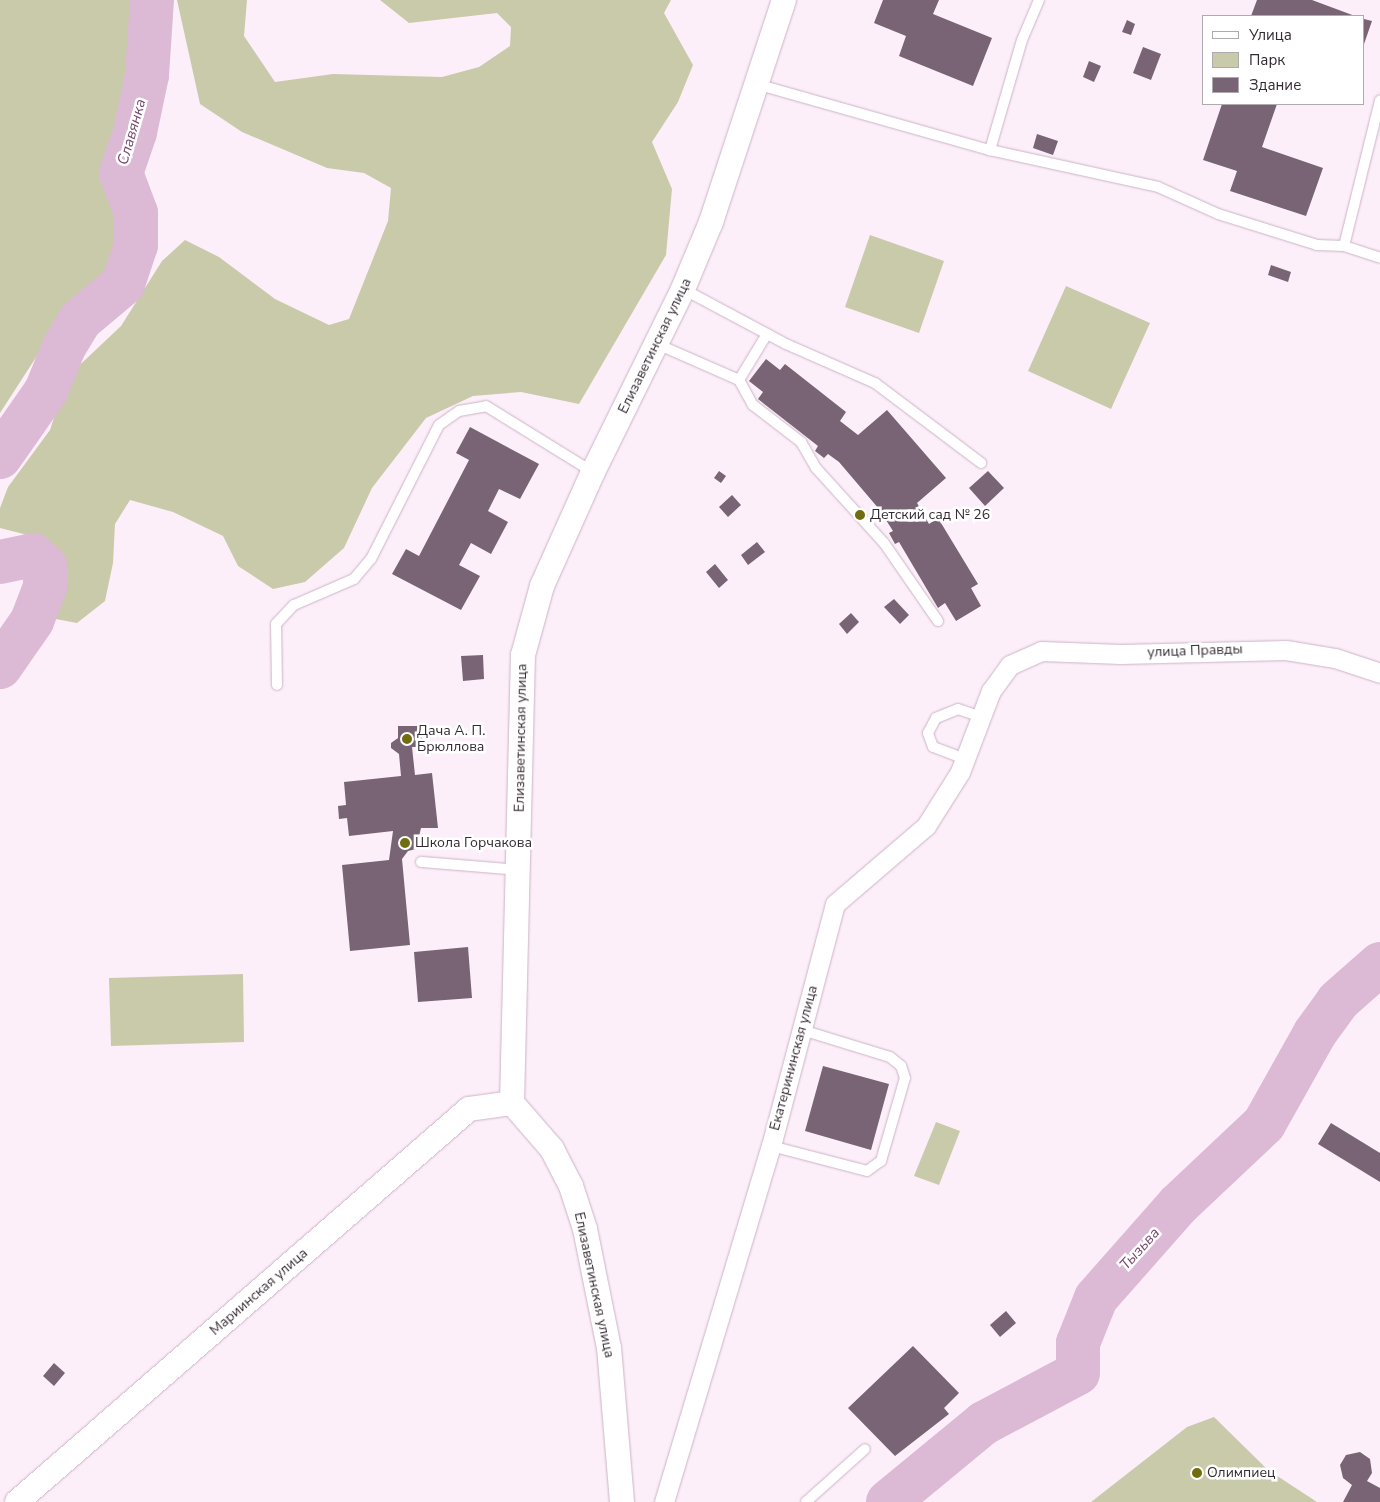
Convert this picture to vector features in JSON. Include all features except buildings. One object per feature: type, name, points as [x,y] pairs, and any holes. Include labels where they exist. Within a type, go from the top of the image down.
[{"type":"street","name":"Елизаветинская улица","points":[[622,1502],[609,1348],[585,1229],[571,1186],[552,1149],[512,1102],[523,655],[542,586],[593,472],[683,289],[711,222],[784,0]]},
{"type":"street","name":"улица Правды","points":[[1010,665],[1041,651],[1121,654],[1286,650],[1335,658],[1380,673]]},
{"type":"street","name":"Екатерининская улица","points":[[664,1502],[771,1146],[835,904],[926,826],[965,759],[991,691],[1010,665]]},
{"type":"street","name":"Мариинская улица","points":[[17,1502],[469,1109],[512,1102]]},
{"type":"lane","points":[[990,150],[1022,40],[1039,0]]},
{"type":"lane","points":[[756,84],[990,150],[1158,187],[1236,220],[1317,246],[1344,246],[1380,258]]},
{"type":"lane","points":[[1344,246],[1380,100]]},
{"type":"lane","points":[[683,289],[767,334],[875,384],[982,463]]},
{"type":"lane","points":[[740,380],[767,334]]},
{"type":"lane","points":[[657,344],[740,380],[753,404],[801,442],[816,468],[884,543],[938,621]]},
{"type":"lane","points":[[277,685],[276,624],[294,605],[358,575],[371,559],[439,425],[459,411],[486,406],[593,472]]},
{"type":"lane","points":[[965,759],[933,747],[928,734],[936,718],[958,709],[981,717]]},
{"type":"lane","points":[[421,862],[518,870]]},
{"type":"lane","points":[[771,1146],[867,1171],[881,1161],[905,1078],[901,1066],[890,1057],[802,1030]]},
{"type":"lane","points":[[806,1502],[866,1449]]},
{"type":"green space","points":[[0,0],[140,0],[132,72],[110,168],[123,239],[109,284],[55,328],[0,413]]},
{"type":"green space","points":[[177,0],[247,0],[244,36],[275,82],[333,74],[442,77],[479,67],[510,46],[511,27],[497,13],[409,23],[380,0],[671,0],[664,13],[693,65],[678,102],[652,142],[672,189],[666,255],[579,404],[521,392],[473,396],[426,418],[372,488],[344,548],[305,582],[273,589],[238,566],[223,536],[173,512],[130,500],[115,524],[113,563],[105,601],[77,623],[45,617],[54,564],[47,540],[0,528],[0,508],[8,487],[50,430],[67,377],[121,326],[162,261],[185,240],[219,257],[275,299],[329,325],[349,319],[388,221],[391,188],[364,173],[327,168],[242,132],[200,104]]},
{"type":"green space","points":[[870,235],[944,261],[919,333],[845,307]]},
{"type":"green space","points":[[1066,286],[1150,323],[1111,409],[1028,371]]},
{"type":"green space","points":[[243,974],[244,1042],[111,1046],[109,978]]},
{"type":"green space","points":[[936,1122],[960,1131],[939,1185],[914,1176]]},
{"type":"green space","points":[[1214,1417],[1268,1470],[1317,1502],[1091,1502],[1187,1427]]},
{"type":"waterway","name":"Славянка","points":[[0,457],[46,391],[64,347],[80,320],[123,284],[136,245],[136,213],[121,173],[135,132],[147,75],[152,0]]},
{"type":"waterway","name":"Славянка","points":[[0,562],[33,555],[45,566],[45,587],[32,621],[0,667]]},
{"type":"waterway","name":"Тызьва","points":[[888,1502],[984,1423],[1078,1373],[1078,1343],[1096,1298],[1178,1205],[1264,1124],[1315,1033],[1338,1001],[1380,964]]},
{"type":"place","name":"Детский сад № 26","points":[[860,515]]},
{"type":"place","name":"Дача А. П. Брюллова","points":[[407,739]]},
{"type":"place","name":"Школа Горчакова","points":[[405,843]]},
{"type":"place","name":"Олимпиец","points":[[1197,1473]]}]
